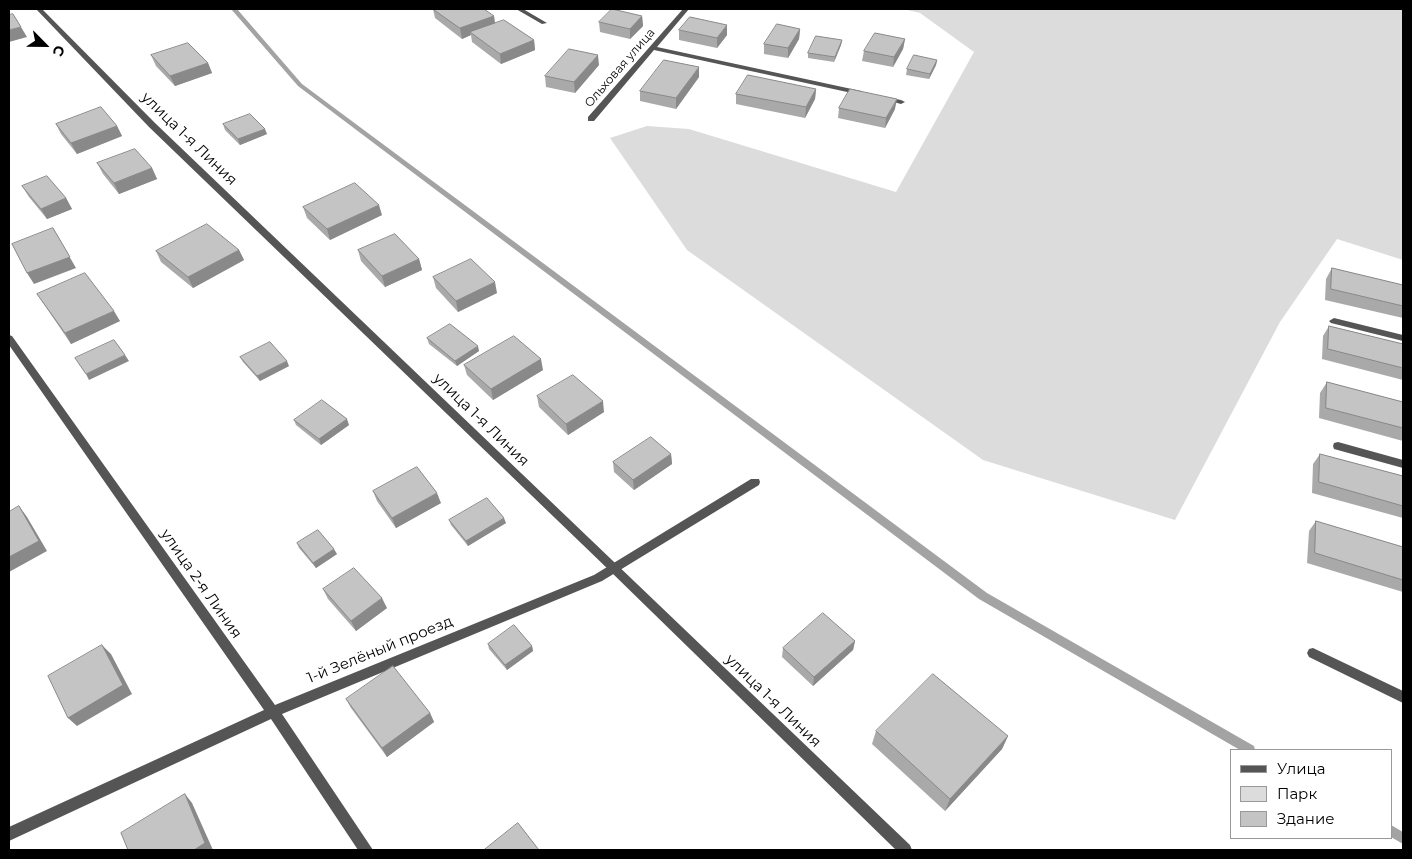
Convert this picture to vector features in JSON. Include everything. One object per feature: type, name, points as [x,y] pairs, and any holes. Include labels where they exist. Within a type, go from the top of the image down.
[{"type":"street","name":"улица 1-я Линия","points":[[39,9],[152,125],[905,850]]},
{"type":"street","points":[[519,9],[544,23]]},
{"type":"street","name":"Ольховая улица","points":[[591,119],[686,9]]},
{"type":"street","points":[[652,48],[901,102]]},
{"type":"street","points":[[1334,321],[1403,338]]},
{"type":"street","name":"улица 2-я Линия","points":[[9,338],[272,712],[366,850]]},
{"type":"street","points":[[1338,446],[1403,464]]},
{"type":"street","name":"1-й Зелёный проезд","points":[[9,834],[272,712],[598,578],[755,482]]},
{"type":"street","points":[[1313,653],[1403,697]]},
{"type":"green space","points":[[903,9],[1403,9],[1403,260],[1337,239],[1280,322],[1175,520],[983,460],[687,250],[610,138],[647,126],[689,129],[896,192],[974,52],[920,13]]},
{"type":"building","points":[[433,9],[484,9],[494,16],[460,28]]},
{"type":"building","points":[[612,9],[642,16],[630,29],[599,22]]},
{"type":"building","points":[[13,14],[21,27],[9,30],[9,15]]},
{"type":"building","points":[[690,17],[727,25],[717,38],[679,30]]},
{"type":"building","points":[[504,20],[534,40],[500,54],[470,32]]},
{"type":"building","points":[[777,24],[800,29],[788,48],[764,44]]},
{"type":"building","points":[[875,33],[905,39],[894,57],[864,51]]},
{"type":"building","points":[[816,36],[842,40],[835,57],[808,53]]},
{"type":"building","points":[[188,43],[208,63],[170,76],[151,55]]},
{"type":"building","points":[[569,49],[598,55],[574,82],[545,76]]},
{"type":"building","points":[[914,55],[937,60],[930,74],[907,69]]},
{"type":"building","points":[[664,60],[699,67],[676,98],[640,91]]},
{"type":"building","points":[[748,75],[816,89],[806,107],[736,94]]},
{"type":"building","points":[[850,89],[897,99],[886,118],[839,108]]},
{"type":"building","points":[[101,107],[117,126],[71,143],[56,124]]},
{"type":"building","points":[[250,114],[265,129],[238,139],[223,124]]},
{"type":"building","points":[[135,149],[152,168],[114,183],[97,163]]},
{"type":"building","points":[[47,176],[66,198],[41,209],[22,186]]},
{"type":"building","points":[[355,183],[379,205],[327,229],[303,207]]},
{"type":"building","points":[[207,224],[239,250],[188,277],[156,251]]},
{"type":"building","points":[[53,228],[70,257],[27,273],[12,244]]},
{"type":"building","points":[[395,234],[419,259],[382,276],[358,250]]},
{"type":"building","points":[[471,259],[495,282],[456,301],[433,277]]},
{"type":"building","points":[[1332,268],[1403,285],[1403,306],[1331,289]]},
{"type":"building","points":[[85,273],[114,311],[65,333],[37,294]]},
{"type":"building","points":[[450,324],[478,346],[455,361],[427,338]]},
{"type":"building","points":[[1329,326],[1403,344],[1403,368],[1328,349]]},
{"type":"building","points":[[514,336],[541,359],[491,389],[464,365]]},
{"type":"building","points":[[114,340],[125,355],[86,374],[75,358]]},
{"type":"building","points":[[270,342],[287,361],[257,376],[240,357]]},
{"type":"building","points":[[573,375],[603,401],[566,424],[537,396]]},
{"type":"building","points":[[1327,382],[1403,402],[1403,428],[1326,408]]},
{"type":"building","points":[[322,400],[347,419],[319,439],[294,420]]},
{"type":"building","points":[[651,437],[671,454],[633,480],[613,462]]},
{"type":"building","points":[[1320,454],[1403,476],[1403,506],[1319,482]]},
{"type":"building","points":[[417,467],[437,493],[392,518],[373,491]]},
{"type":"building","points":[[487,498],[504,518],[466,541],[449,520]]},
{"type":"building","points":[[19,506],[39,541],[9,557],[9,512]]},
{"type":"building","points":[[1316,521],[1403,547],[1403,580],[1315,553]]},
{"type":"building","points":[[318,530],[334,549],[313,563],[297,543]]},
{"type":"building","points":[[354,568],[382,598],[351,621],[323,589]]},
{"type":"building","points":[[823,613],[855,641],[814,677],[783,648]]},
{"type":"building","points":[[514,625],[532,646],[505,665],[488,644]]},
{"type":"building","points":[[102,645],[123,685],[68,718],[48,676]]},
{"type":"building","points":[[393,666],[430,713],[382,748],[346,699]]},
{"type":"building","points":[[933,674],[1008,736],[950,799],[876,731]]},
{"type":"building","points":[[185,794],[205,843],[194,850],[128,850],[121,833]]},
{"type":"building","points":[[518,823],[539,850],[484,850]]},
{"type":"waterway","points":[[234,9],[300,85],[983,596],[1248,749]]},
{"type":"waterway","points":[[1392,832],[1403,838]]}]
